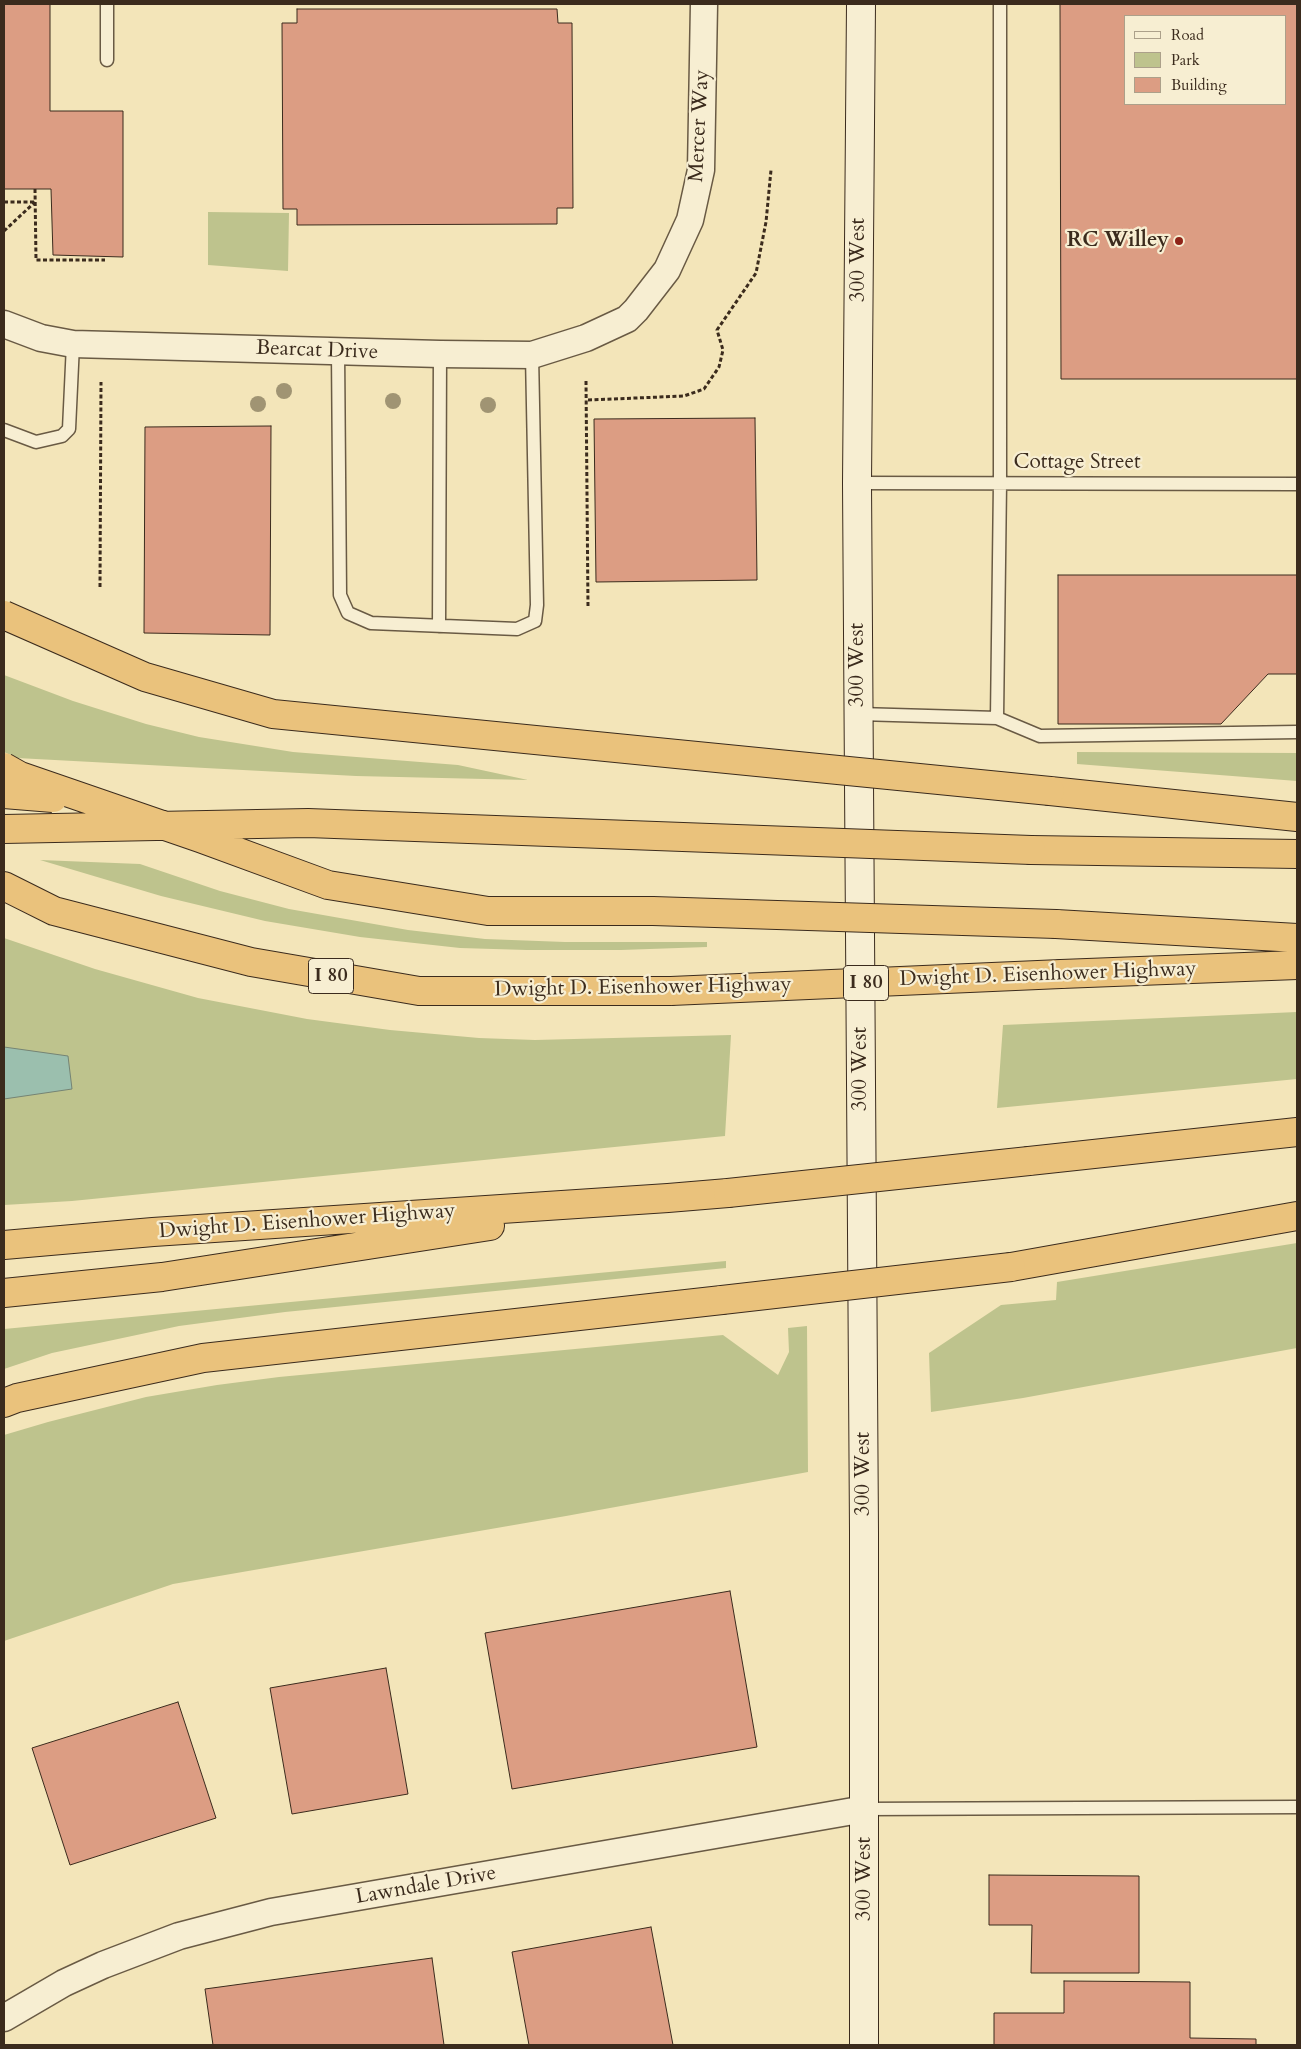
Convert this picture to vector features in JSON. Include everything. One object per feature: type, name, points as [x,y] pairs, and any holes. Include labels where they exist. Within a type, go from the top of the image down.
[{"type":"highway","points":[[4,615],[145,677],[273,714],[1297,817]]},
{"type":"highway","points":[[4,767],[20,776],[200,838],[328,885],[488,911],[653,911],[1056,924],[1297,938]]},
{"type":"highway","points":[[4,794],[308,823]]},
{"type":"highway","points":[[4,829],[308,823],[1031,850],[1297,854]]},
{"type":"highway","name":"Dwight D. Eisenhower Highway","points":[[4,886],[54,911],[251,962],[419,991],[671,991],[1297,965]]},
{"type":"highway","name":"Dwight D. Eisenhower Highway","points":[[4,1245],[153,1232],[728,1193],[1297,1132]]},
{"type":"highway","points":[[4,1293],[162,1277],[668,1198]]},
{"type":"highway","points":[[4,1403],[17,1398],[204,1358],[1011,1267],[1297,1216]]},
{"type":"main road","name":"300 West","points":[[861,4],[857,483],[865,1809],[864,2045]]},
{"type":"street","name":"Mercer Way","points":[[627,319],[667,270],[690,220],[701,170],[704,4]]},
{"type":"street","name":"Bearcat Drive","points":[[4,324],[41,338],[73,344],[532,355],[586,338],[627,319]]},
{"type":"street","name":"Lawndale Drive","points":[[4,2018],[64,1983],[103,1966],[179,1936],[271,1912],[865,1809]]},
{"type":"lane","points":[[107,4],[107,60]]},
{"type":"lane","points":[[997,718],[1000,483],[1000,4]]},
{"type":"lane","points":[[4,430],[36,442],[62,436],[69,429],[73,344]]},
{"type":"lane","points":[[338,351],[340,595],[348,613],[371,623],[517,629],[535,621],[537,605],[532,355]]},
{"type":"lane","points":[[439,626],[440,354]]},
{"type":"lane","name":"Cottage Street","points":[[857,483],[1297,484]]},
{"type":"lane","points":[[859,714],[997,718],[1040,736],[1297,732]]},
{"type":"lane","points":[[865,1809],[1297,1807]]},
{"type":"path","points":[[588,400],[684,396],[704,389],[719,367],[723,350],[716,330],[756,273],[766,222],[771,170]]},
{"type":"path","points":[[35,189],[36,260],[105,260]]},
{"type":"path","points":[[4,202],[35,202]]},
{"type":"path","points":[[4,230],[35,202]]},
{"type":"path","points":[[586,381],[588,400],[588,607]]},
{"type":"path","points":[[100,587],[101,382]]},
{"type":"green space","points":[[208,212],[289,213],[288,271],[208,265]]},
{"type":"green space","points":[[4,675],[73,701],[146,724],[199,737],[293,752],[458,765],[528,780],[356,776],[17,758],[4,752]]},
{"type":"green space","points":[[1077,752],[1297,753],[1297,781],[1077,764]]},
{"type":"green space","points":[[40,860],[140,864],[220,891],[289,909],[408,930],[485,939],[565,942],[707,942],[707,947],[621,950],[527,950],[460,948],[360,937],[265,921],[161,896]]},
{"type":"green space","points":[[4,938],[95,969],[198,998],[307,1019],[390,1030],[479,1038],[535,1040],[731,1035],[725,1136],[72,1201],[4,1205]]},
{"type":"green space","points":[[1297,1012],[1297,1079],[997,1108],[1003,1025]]},
{"type":"green space","points":[[1297,1243],[1297,1348],[1023,1398],[931,1412],[929,1353],[1001,1305],[1056,1300],[1057,1282]]},
{"type":"green space","points":[[726,1261],[726,1268],[285,1312],[179,1326],[52,1353],[4,1369],[4,1329]]},
{"type":"green space","points":[[807,1326],[808,1472],[173,1584],[4,1641],[4,1435],[146,1397],[217,1385],[279,1377],[723,1335],[778,1375],[789,1352],[788,1328]]},
{"type":"shaded area","points":[[4,1047],[68,1056],[72,1089],[4,1099]]},
{"type":"building","points":[[4,4],[50,4],[50,111],[123,111],[123,257],[53,255],[51,189],[4,189]]},
{"type":"building","name":"RC Willey","points":[[1060,4],[1297,4],[1297,379],[1061,379]]},
{"type":"building","points":[[297,9],[557,9],[558,23],[572,23],[573,208],[557,208],[557,224],[297,225],[297,209],[283,209],[282,23],[297,23]]},
{"type":"building","points":[[755,418],[757,580],[596,582],[594,419]]},
{"type":"building","points":[[271,426],[270,635],[144,633],[145,427]]},
{"type":"building","points":[[1058,575],[1297,575],[1297,674],[1268,674],[1221,724],[1058,724]]},
{"type":"building","points":[[730,1591],[757,1747],[512,1789],[485,1633]]},
{"type":"building","points":[[386,1668],[408,1794],[292,1814],[270,1688]]},
{"type":"building","points":[[178,1702],[216,1818],[70,1865],[32,1748]]},
{"type":"building","points":[[989,1875],[1139,1876],[1139,1973],[1031,1973],[1032,1925],[989,1925]]},
{"type":"building","points":[[651,1927],[673,2045],[529,2045],[512,1952]]},
{"type":"building","points":[[432,1958],[444,2045],[213,2045],[205,1989]]},
{"type":"building","points":[[1064,1981],[1190,1982],[1190,2038],[1256,2039],[1256,2045],[994,2045],[994,2013],[1064,2013]]},
{"type":"place","name":"RC Willey","points":[[1179,241]]}]
